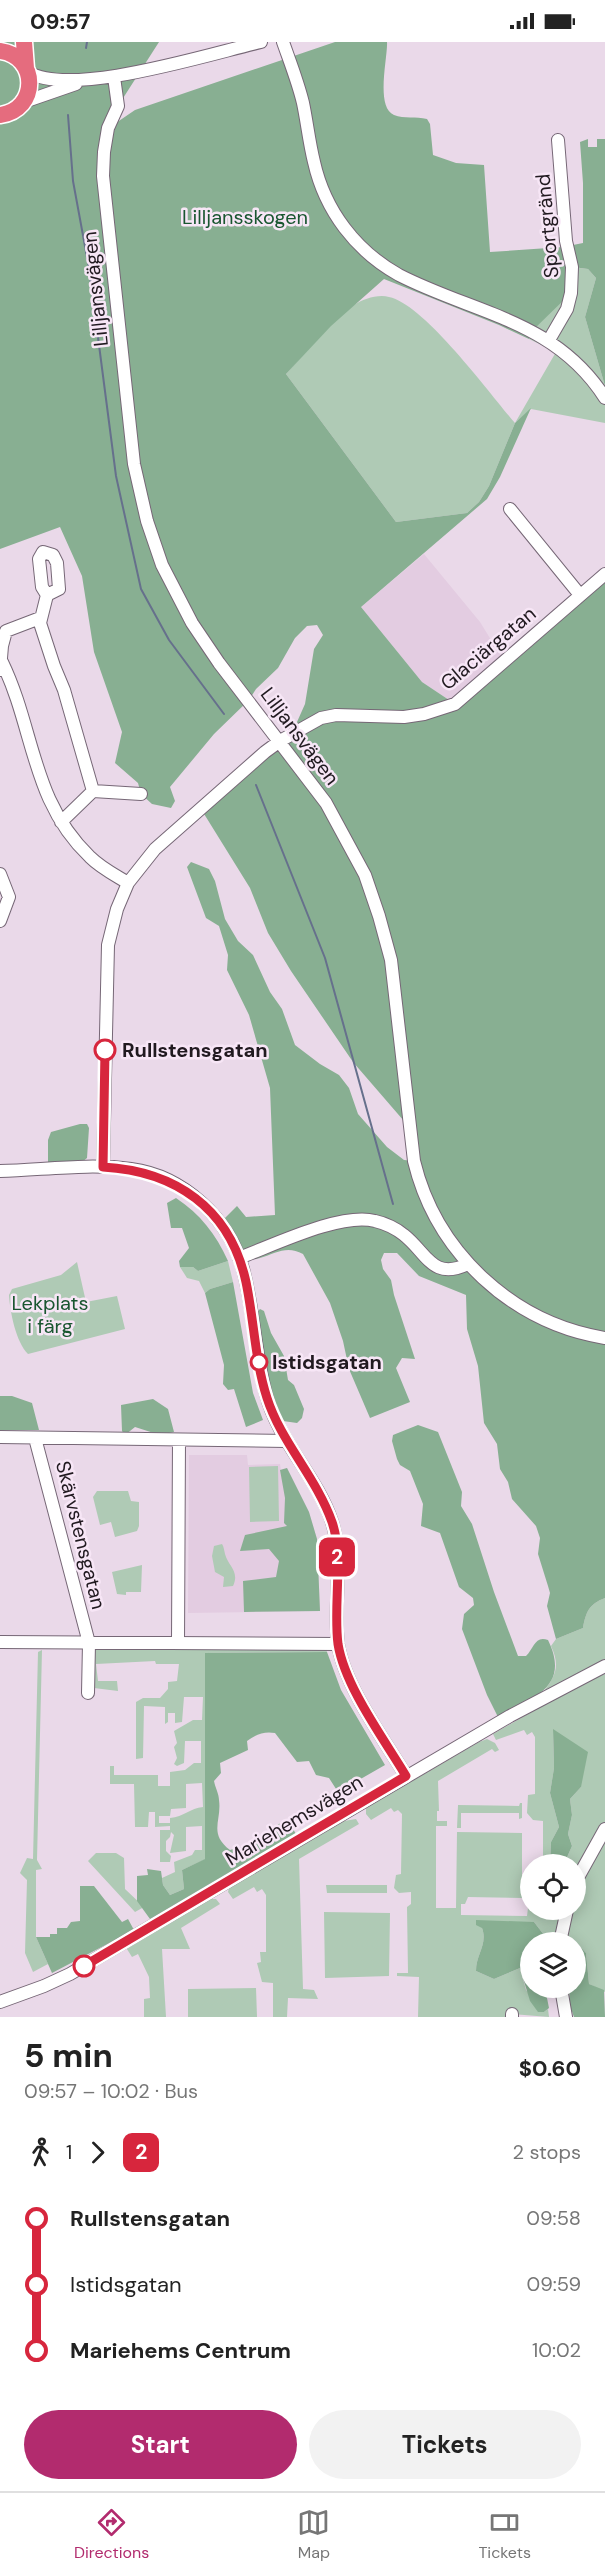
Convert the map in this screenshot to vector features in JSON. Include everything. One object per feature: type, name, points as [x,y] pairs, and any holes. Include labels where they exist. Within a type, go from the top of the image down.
[{"type":"highway","points":[[5,42],[0,50],[15,56],[27,70]]},
{"type":"highway","points":[[0,115],[12,112],[24,102],[30,85],[24,42]]},
{"type":"street","points":[[24,102],[86,81],[261,42]]},
{"type":"street","points":[[283,42],[302,102],[318,177],[335,214],[354,240],[380,263],[399,275],[549,340],[580,366],[605,398]]},
{"type":"street","points":[[27,70],[46,79],[86,81]]},
{"type":"street","name":"Lilljansvägen","points":[[114,76],[118,106],[108,128],[103,176],[134,464],[147,521],[162,565],[192,623],[213,654],[337,820],[373,896],[391,960],[411,1140],[418,1174],[440,1226],[468,1264],[496,1290],[540,1318],[569,1330],[605,1338]]},
{"type":"street","name":"Sportgränd","points":[[549,340],[567,309],[572,284],[572,267],[566,242],[558,140]]},
{"type":"street","points":[[510,510],[580,595]]},
{"type":"street","name":"Glaciärgatan","points":[[280,741],[321,718],[336,715],[404,717],[432,712],[455,704],[605,574]]},
{"type":"street","points":[[47,595],[40,618],[76,729],[80,752],[93,791]]},
{"type":"street","points":[[40,618],[3,626],[1,666],[11,681],[49,802],[61,822],[92,859],[128,883]]},
{"type":"street","points":[[103,1167],[108,945],[117,909],[128,883],[154,849],[280,741]]},
{"type":"street","points":[[61,822],[93,791],[141,794]]},
{"type":"street","points":[[0,874],[9,897],[0,921]]},
{"type":"street","points":[[0,1171],[103,1167],[130,1169],[156,1175],[196,1197],[220,1223],[239,1258],[247,1286],[266,1396],[287,1441],[323,1502],[333,1524],[336,1544],[338,1644],[352,1684],[406,1776]]},
{"type":"street","points":[[239,1258],[332,1224],[361,1218],[377,1221],[405,1235],[434,1266],[453,1270],[468,1264]]},
{"type":"street","points":[[0,1437],[287,1441]]},
{"type":"street","name":"Skärvstensgatan","points":[[35,1438],[89,1642],[88,1694]]},
{"type":"street","points":[[178,1643],[179,1440]]},
{"type":"street","points":[[0,1642],[338,1644]]},
{"type":"street","name":"Mariehemsvägen","points":[[0,2002],[70,1974],[406,1776],[544,1697],[605,1666]]},
{"type":"street","points":[[586,1863],[605,1829]]},
{"type":"street","points":[[563,1998],[566,2017]]},
{"type":"shaded area","points":[[424,554],[480,622],[504,661],[455,704],[422,682],[361,607]]},
{"type":"shaded area","points":[[189,1455],[247,1455],[248,1465],[280,1464],[281,1470],[287,1468],[309,1512],[317,1539],[320,1611],[188,1613]]},
{"type":"green space","name":"Lilljansskogen","points":[[0,42],[159,42],[118,106],[110,127],[135,110],[335,42],[387,42],[384,92],[388,110],[398,116],[427,119],[430,124],[433,155],[456,163],[484,165],[490,252],[563,247],[583,243],[580,142],[588,139],[588,147],[597,147],[597,139],[605,139],[605,386],[585,317],[596,278],[588,269],[573,267],[571,293],[532,331],[529,339],[384,279],[331,326],[286,374],[396,522],[467,513],[479,502],[489,486],[515,423],[531,408],[500,477],[487,499],[361,607],[422,682],[455,704],[605,574],[605,1598],[589,1609],[583,1628],[556,1639],[547,1606],[550,1593],[538,1554],[540,1538],[536,1526],[512,1499],[508,1482],[500,1469],[497,1444],[484,1423],[478,1366],[467,1329],[466,1295],[419,1276],[397,1253],[384,1253],[381,1260],[383,1269],[391,1280],[415,1359],[402,1358],[396,1368],[410,1402],[370,1418],[349,1369],[343,1341],[330,1303],[303,1254],[287,1250],[258,1259],[240,1260],[220,1223],[237,1206],[246,1217],[275,1215],[270,1088],[249,1015],[227,970],[228,955],[219,926],[206,918],[187,867],[191,862],[209,869],[215,881],[225,919],[238,941],[253,955],[270,992],[282,1009],[295,1045],[339,1075],[349,1088],[358,1114],[387,1147],[404,1160],[414,1161],[410,1128],[353,1062],[291,971],[268,933],[250,888],[201,809],[297,722],[305,704],[314,649],[323,635],[317,625],[307,626],[295,638],[278,668],[214,734],[170,787],[175,801],[171,808],[152,804],[141,794],[138,783],[115,763],[122,732],[94,652],[82,576],[60,527],[0,549]]},
{"type":"green space","points":[[572,267],[588,269],[596,278],[585,317],[605,386],[605,423],[531,409],[515,423],[556,352],[529,339],[532,331]]},
{"type":"green space","points":[[389,297],[403,303],[420,315],[437,332],[515,423],[489,486],[479,502],[467,513],[396,522],[286,374],[344,312],[371,298]]},
{"type":"green space","points":[[87,1124],[89,1128],[87,1158],[82,1162],[48,1163],[48,1140],[51,1132]]},
{"type":"green space","points":[[176,1198],[207,1225],[228,1261],[198,1271],[193,1267],[180,1267],[179,1261],[189,1248],[182,1228],[171,1228],[167,1203]]},
{"type":"green space","points":[[228,1261],[233,1282],[210,1289],[205,1293],[199,1281],[187,1278],[180,1267],[193,1267],[198,1271]]},
{"type":"green space","name":"Lekplats i färg","points":[[77,1262],[86,1302],[117,1296],[125,1329],[28,1354],[20,1342],[12,1318],[9,1295],[12,1289],[61,1275]]},
{"type":"green space","points":[[233,1282],[253,1393],[263,1420],[246,1427],[234,1389],[228,1390],[223,1384],[224,1365],[205,1293],[210,1289]]},
{"type":"green space","points":[[260,1309],[264,1311],[271,1333],[284,1356],[288,1380],[294,1385],[304,1409],[302,1418],[297,1423],[276,1420],[252,1318]]},
{"type":"green space","points":[[0,1396],[12,1396],[32,1403],[39,1430],[0,1430]]},
{"type":"green space","points":[[153,1399],[168,1409],[174,1432],[160,1435],[135,1427],[125,1435],[122,1431],[121,1405]]},
{"type":"green space","points":[[418,1425],[438,1432],[462,1492],[461,1506],[472,1524],[518,1656],[526,1656],[537,1641],[544,1639],[548,1640],[554,1656],[555,1669],[552,1680],[545,1689],[524,1704],[498,1717],[487,1695],[462,1629],[464,1614],[474,1605],[473,1598],[459,1587],[440,1533],[421,1526],[423,1504],[410,1471],[400,1465],[397,1459],[392,1441],[393,1435]]},
{"type":"green space","points":[[278,1466],[279,1521],[250,1522],[249,1467]]},
{"type":"green space","points":[[287,1468],[309,1512],[317,1539],[320,1611],[244,1612],[243,1581],[276,1577],[279,1561],[269,1549],[240,1551],[245,1535],[287,1526],[284,1523],[285,1498],[280,1470]]},
{"type":"green space","points":[[97,1491],[128,1491],[131,1501],[139,1502],[137,1531],[115,1537],[111,1522],[100,1525],[93,1497]]},
{"type":"green space","points":[[222,1544],[226,1558],[234,1572],[233,1586],[223,1587],[224,1577],[215,1572],[212,1556],[214,1546]]},
{"type":"green space","points":[[142,1565],[141,1592],[117,1594],[112,1572]]},
{"type":"green space","points":[[605,1598],[605,1659],[542,1694],[555,1672],[556,1660],[551,1646],[556,1639],[583,1628],[589,1609]]},
{"type":"green space","points":[[92,1648],[326,1649],[327,1652],[205,1653],[206,1859],[182,1870],[184,1889],[170,1895],[163,1885],[162,1878],[175,1872],[174,1862],[192,1855],[195,1850],[202,1850],[202,1826],[186,1827],[186,1851],[170,1853],[174,1835],[171,1832],[166,1841],[166,1851],[171,1856],[170,1862],[160,1862],[160,1830],[170,1830],[170,1826],[155,1827],[155,1812],[149,1812],[148,1827],[135,1827],[134,1784],[110,1784],[110,1766],[114,1766],[114,1775],[158,1775],[158,1786],[170,1786],[170,1772],[185,1770],[194,1763],[201,1763],[201,1741],[185,1741],[184,1763],[177,1766],[174,1764],[177,1758],[174,1747],[177,1743],[174,1731],[193,1720],[202,1720],[203,1697],[184,1697],[182,1722],[175,1723],[175,1713],[168,1713],[168,1722],[165,1724],[165,1707],[144,1706],[143,1758],[136,1759],[136,1702],[143,1698],[160,1698],[168,1689],[168,1682],[177,1681],[179,1664],[156,1664],[155,1661],[96,1664],[98,1681],[117,1681],[118,1691],[94,1688]],"holes":[[[202,1783],[203,1807],[170,1818],[170,1823],[159,1823],[159,1816],[170,1816],[171,1809],[186,1808],[186,1784]]]},
{"type":"green space","points":[[42,1650],[37,1860],[42,1869],[36,1870],[36,1937],[48,1964],[33,1972],[25,1953],[27,1880],[20,1873],[27,1858],[33,1859],[38,1652]]},
{"type":"green space","points":[[327,1652],[341,1690],[385,1765],[338,1792],[329,1778],[316,1775],[309,1761],[297,1762],[275,1733],[264,1733],[250,1739],[247,1741],[248,1750],[220,1763],[221,1773],[214,1781],[219,1798],[217,1826],[219,1838],[230,1850],[244,1846],[287,1819],[296,1834],[157,1919],[150,1919],[137,1901],[137,1876],[148,1875],[147,1869],[161,1871],[163,1885],[170,1895],[184,1889],[182,1870],[205,1859],[205,1653]]},
{"type":"green space","points":[[605,1674],[605,1992],[589,1984],[586,1932],[542,1932],[534,1922],[482,1928],[484,1939],[476,1971],[494,1979],[520,1968],[520,1998],[533,1998],[544,2012],[548,2009],[549,2017],[512,2014],[512,2017],[418,2017],[419,1977],[397,1976],[397,1973],[408,1973],[407,1907],[411,1904],[411,1892],[399,1893],[394,1888],[396,1875],[401,1874],[402,1814],[398,1810],[394,1812],[391,1808],[371,1820],[366,1814],[366,1808],[479,1742],[487,1739],[495,1743],[499,1750],[495,1752],[492,1749],[438,1781],[437,1821],[447,1821],[447,1826],[436,1826],[436,1908],[456,1908],[457,1832],[522,1833],[520,1898],[468,1897],[465,1904],[461,1904],[461,1915],[520,1916],[520,1920],[586,1920],[586,1854],[568,1854],[572,1846],[568,1834],[572,1815],[570,1799],[581,1787],[553,1730],[554,1768],[550,1793],[559,1827],[551,1842],[550,1854],[543,1854],[543,1821],[533,1820],[527,1813],[528,1795],[535,1794],[535,1737],[532,1732],[527,1735],[524,1730],[496,1740],[493,1734],[584,1682]]},
{"type":"green space","points":[[553,1729],[588,1752],[581,1787],[570,1799],[572,1815],[568,1834],[572,1846],[568,1854],[550,1854],[551,1842],[559,1827],[550,1793],[554,1768]]},
{"type":"green space","points":[[522,1803],[522,1818],[519,1819],[519,1813],[461,1813],[461,1828],[457,1828],[458,1805],[519,1806]]},
{"type":"green space","points":[[356,1819],[359,1824],[299,1859],[303,1989],[314,1990],[318,1999],[288,1998],[287,2017],[273,2017],[273,1983],[262,1982],[257,1963],[261,1962],[260,1952],[266,1952],[266,1895],[262,1889],[257,1892],[254,1887],[233,1899],[228,1892],[229,1888],[344,1821]]},
{"type":"green space","points":[[96,1853],[116,1853],[124,1858],[125,1889],[144,1907],[135,1912],[88,1861]]},
{"type":"green space","points":[[326,1885],[387,1885],[387,1893],[327,1893]]},
{"type":"green space","points":[[80,1886],[94,1886],[122,1922],[128,1919],[134,1930],[52,1973],[36,1937],[50,1937],[50,1934],[57,1934],[57,1928],[67,1928],[71,1922],[80,1921]]},
{"type":"green space","points":[[210,1899],[216,1899],[220,1904],[181,1928],[190,1949],[162,1949],[166,2017],[144,2017],[144,1999],[150,1998],[149,1977],[138,1954],[132,1957],[125,1946]]},
{"type":"green space","points":[[324,1912],[390,1913],[389,1976],[325,1978]]},
{"type":"green space","points":[[476,1920],[534,1922],[542,1932],[520,1932],[520,1968],[494,1979],[476,1971],[484,1939],[482,1928],[476,1925]]},
{"type":"green space","points":[[586,1953],[589,1984],[604,1990],[605,2017],[574,2017],[570,1998],[586,1998]]},
{"type":"green space","points":[[256,1988],[257,2017],[188,2017],[188,1989]]},
{"type":"green space","points":[[529,1998],[547,1998],[549,2008],[544,2012],[538,2012]]},
{"type":"waterway","points":[[86,48],[87,42]]},
{"type":"waterway","points":[[68,115],[73,181],[89,268],[116,476],[141,589],[169,640],[224,714]]},
{"type":"waterway","points":[[256,785],[325,958],[393,1204]]},
{"type":"bus line","name":"2","points":[[84,1966],[406,1776],[358,1696],[343,1662],[338,1644],[336,1621],[337,1555],[333,1524],[304,1467],[276,1420],[266,1396],[247,1286],[236,1250],[208,1208],[196,1197],[169,1180],[146,1172],[103,1167],[105,1050]]},
{"type":"place","name":"Rullstensgatan","points":[[105,1050]]},
{"type":"place","name":"Istidsgatan","points":[[259,1362]]}]
